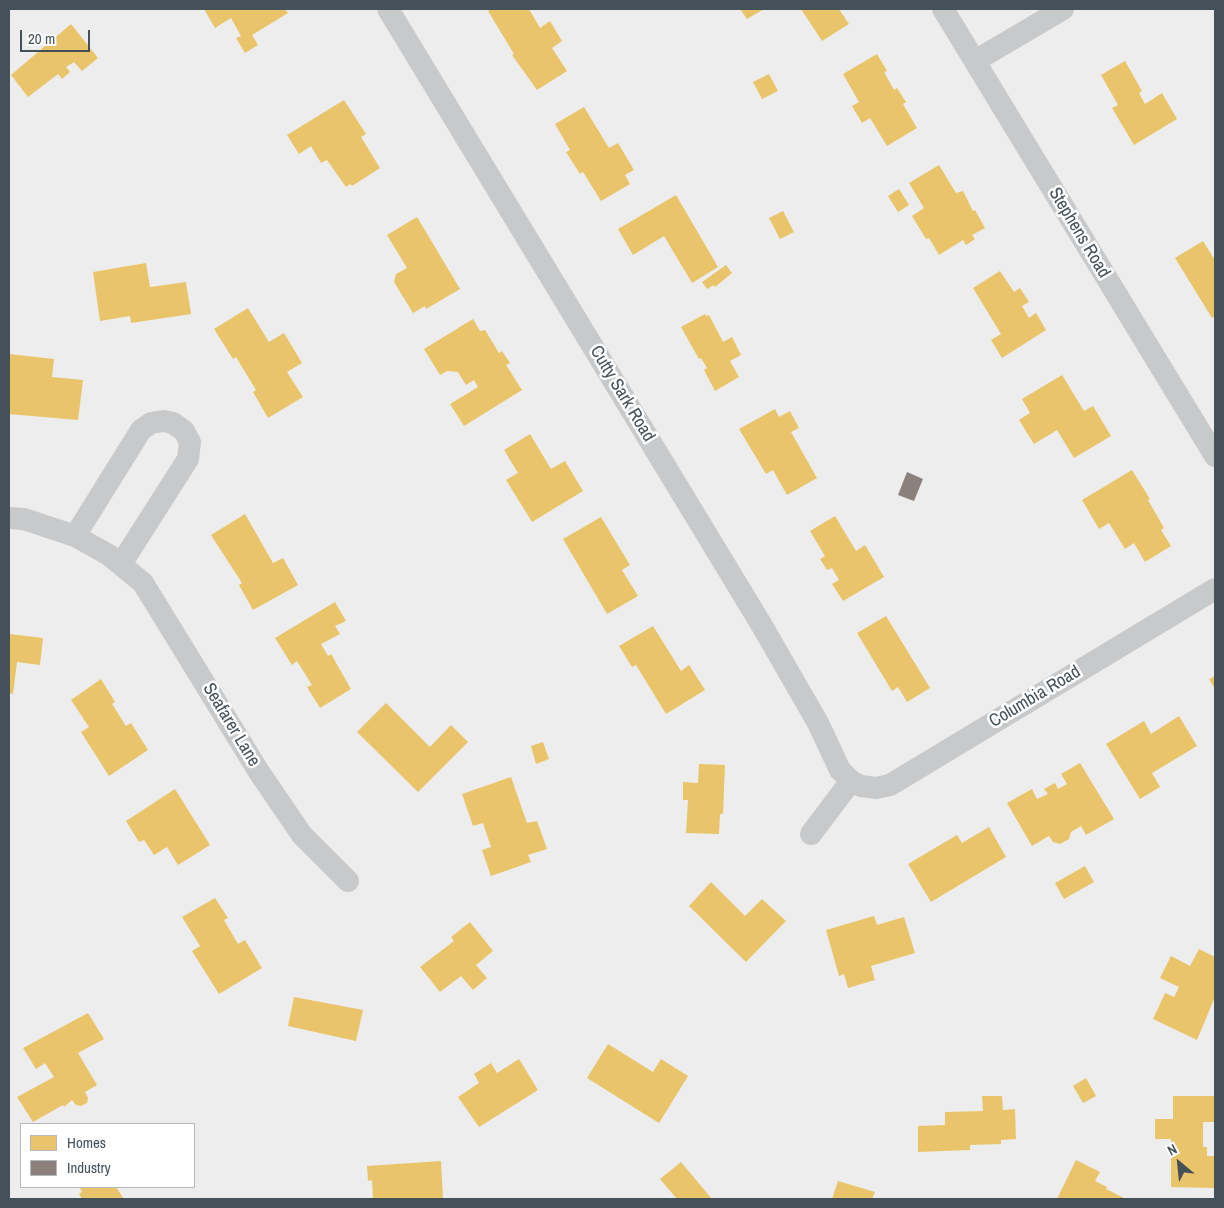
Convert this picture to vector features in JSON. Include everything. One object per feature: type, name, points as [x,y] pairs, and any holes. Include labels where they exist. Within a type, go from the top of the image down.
[{"type":"street","name":"Cutty Sark Road","points":[[388,9],[761,624],[818,723],[840,770],[851,781]]},
{"type":"street","name":"Stephens Road","points":[[944,9],[1215,455]]},
{"type":"street","points":[[975,61],[1063,9]]},
{"type":"street","points":[[75,536],[141,430],[151,423],[164,421],[173,423],[184,431],[190,442],[188,459],[121,564]]},
{"type":"street","name":"Seafarer Lane","points":[[9,518],[24,519],[75,536],[121,564],[143,583],[259,772],[302,835],[348,881]]},
{"type":"street","name":"Columbia Road","points":[[851,781],[861,786],[876,788],[890,785],[1215,589]]},
{"type":"street","points":[[811,834],[851,781]]},
{"type":"building: Homes","points":[[204,9],[285,9],[288,13],[252,35],[258,45],[245,53],[236,38],[241,36],[231,18],[215,28]]},
{"type":"building: Homes","points":[[492,9],[529,9],[540,28],[550,21],[562,41],[552,48],[567,71],[537,90],[512,55],[514,54],[488,11]]},
{"type":"building: Homes","points":[[740,9],[764,9],[747,19]]},
{"type":"building: Homes","points":[[801,9],[839,9],[849,24],[822,41]]},
{"type":"building: Homes","points":[[71,24],[98,58],[82,71],[74,62],[66,67],[70,72],[62,79],[58,74],[28,97],[11,75]]},
{"type":"building: Homes","points":[[877,54],[887,71],[884,72],[894,90],[897,88],[906,102],[903,104],[917,128],[887,146],[870,118],[862,123],[852,106],[859,102],[843,74]]},
{"type":"building: Homes","points":[[1125,61],[1142,91],[1139,93],[1145,104],[1162,93],[1177,119],[1134,145],[1112,108],[1118,105],[1101,75]]},
{"type":"building: Homes","points":[[769,74],[778,91],[762,99],[753,82]]},
{"type":"building: Homes","points":[[344,100],[366,134],[361,137],[380,168],[352,186],[350,184],[346,187],[327,160],[321,163],[311,146],[299,154],[287,135]]},
{"type":"building: Homes","points":[[584,107],[609,148],[618,143],[634,170],[625,175],[630,184],[601,201],[583,172],[580,174],[566,152],[570,150],[555,124]]},
{"type":"building: Homes","points":[[939,165],[956,193],[963,191],[973,211],[975,210],[985,228],[972,235],[975,239],[966,245],[963,240],[939,255],[929,238],[926,239],[912,216],[924,208],[909,183]]},
{"type":"building: Homes","points":[[899,189],[909,205],[898,212],[888,196]]},
{"type":"building: Homes","points":[[676,195],[718,267],[692,283],[664,236],[633,255],[618,229]]},
{"type":"building: Homes","points":[[783,211],[794,232],[780,239],[769,218]]},
{"type":"building: Homes","points":[[417,217],[460,289],[426,309],[425,306],[413,313],[394,282],[396,274],[407,268],[387,235]]},
{"type":"building: Homes","points":[[1203,241],[1215,260],[1215,316],[1212,318],[1175,258]]},
{"type":"building: Homes","points":[[146,263],[150,287],[186,282],[191,314],[131,323],[130,316],[100,321],[93,272]]},
{"type":"building: Homes","points":[[726,265],[732,273],[715,287],[714,285],[707,289],[702,282]]},
{"type":"building: Homes","points":[[1000,271],[1014,292],[1020,288],[1029,302],[1022,306],[1029,318],[1036,313],[1046,330],[1002,358],[991,340],[1001,334],[973,288]]},
{"type":"building: Homes","points":[[248,308],[269,342],[284,333],[302,363],[287,372],[303,397],[268,418],[253,392],[256,390],[236,357],[233,359],[214,329]]},
{"type":"building: Homes","points":[[705,314],[706,316],[709,315],[723,342],[732,337],[741,355],[730,361],[739,377],[715,391],[704,370],[707,368],[701,358],[699,359],[681,327]]},
{"type":"building: Homes","points":[[473,319],[480,331],[485,330],[499,353],[502,351],[510,363],[506,365],[522,390],[464,426],[450,404],[478,387],[474,380],[466,385],[458,372],[447,371],[440,375],[424,349]]},
{"type":"building: Homes","points":[[9,354],[54,359],[52,377],[83,380],[78,420],[9,414]]},
{"type":"building: Homes","points":[[1062,375],[1084,411],[1093,406],[1111,436],[1074,458],[1057,430],[1034,444],[1019,420],[1030,413],[1022,399]]},
{"type":"building: Homes","points":[[775,409],[779,417],[790,411],[799,428],[791,432],[817,478],[787,495],[773,470],[766,474],[739,429]]},
{"type":"building: Homes","points":[[530,434],[551,469],[565,461],[583,491],[532,522],[506,480],[518,473],[504,450]]},
{"type":"building: Homes","points":[[1132,470],[1150,499],[1148,500],[1164,528],[1161,530],[1171,546],[1145,562],[1134,543],[1125,549],[1109,523],[1099,529],[1082,500]]},
{"type":"building: Homes","points":[[245,514],[273,563],[283,558],[298,585],[253,610],[239,585],[242,583],[211,535]]},
{"type":"building: Homes","points":[[835,516],[856,551],[865,545],[884,577],[843,601],[832,584],[839,580],[832,568],[827,570],[820,559],[825,556],[810,531]]},
{"type":"building: Homes","points":[[601,517],[630,565],[622,570],[638,596],[607,614],[563,539]]},
{"type":"building: Homes","points":[[335,602],[346,621],[335,626],[340,634],[321,644],[328,656],[331,654],[351,689],[320,708],[307,687],[312,685],[297,661],[292,665],[275,638]]},
{"type":"building: Homes","points":[[886,616],[930,688],[907,702],[898,687],[892,691],[857,633]]},
{"type":"building: Homes","points":[[653,626],[681,671],[689,665],[705,690],[666,714],[636,665],[632,667],[619,646]]},
{"type":"building: Homes","points":[[9,634],[43,638],[40,665],[17,662],[13,694],[9,693]]},
{"type":"building: Homes","points":[[1215,676],[1215,689],[1209,679]]},
{"type":"building: Homes","points":[[101,679],[115,702],[112,704],[126,726],[131,723],[148,750],[109,776],[81,732],[89,727],[71,700]]},
{"type":"building: Homes","points":[[386,703],[430,747],[451,725],[468,742],[418,792],[357,732]]},
{"type":"building: Homes","points":[[1179,716],[1197,746],[1152,773],[1160,787],[1140,799],[1106,744],[1144,721],[1151,734]]},
{"type":"building: Homes","points":[[543,742],[549,759],[536,764],[531,746]]},
{"type":"building: Homes","points":[[1080,763],[1114,819],[1086,835],[1081,826],[1071,832],[1069,839],[1060,844],[1053,842],[1049,836],[1032,846],[1007,803],[1032,789],[1037,799],[1048,794],[1044,789],[1055,783],[1058,789],[1067,784],[1061,774]]},
{"type":"building: Homes","points":[[699,764],[725,765],[723,814],[720,814],[719,834],[686,833],[688,800],[683,800],[683,782],[698,783]]},
{"type":"building: Homes","points":[[511,777],[527,823],[537,821],[547,849],[528,855],[531,862],[491,876],[482,850],[491,847],[483,823],[473,826],[462,794]]},
{"type":"building: Homes","points":[[175,789],[210,845],[178,865],[167,847],[154,855],[144,840],[139,842],[126,821]]},
{"type":"building: Homes","points":[[989,827],[1006,857],[931,902],[908,864],[957,835],[962,843]]},
{"type":"building: Homes","points":[[1085,866],[1094,882],[1064,899],[1055,883]]},
{"type":"building: Homes","points":[[711,882],[745,916],[762,899],[786,921],[746,962],[689,906]]},
{"type":"building: Homes","points":[[215,898],[228,918],[224,920],[238,944],[245,940],[262,968],[219,994],[192,951],[200,946],[182,917]]},
{"type":"building: Homes","points":[[874,916],[877,925],[904,917],[915,953],[871,966],[875,980],[848,988],[844,974],[839,976],[826,930]]},
{"type":"building: Homes","points":[[470,922],[493,951],[476,965],[487,978],[473,990],[461,976],[440,992],[420,967],[454,941],[451,937]]},
{"type":"building: Homes","points":[[1199,949],[1215,957],[1215,997],[1197,1040],[1153,1019],[1165,993],[1174,997],[1179,987],[1160,978],[1171,956],[1190,966]]},
{"type":"building: Homes","points":[[294,997],[363,1010],[356,1041],[288,1026]]},
{"type":"building: Homes","points":[[88,1013],[104,1039],[78,1053],[97,1085],[85,1092],[88,1098],[87,1103],[81,1106],[76,1105],[72,1100],[64,1107],[63,1105],[33,1122],[17,1097],[54,1077],[45,1063],[36,1069],[23,1048]]},
{"type":"building: Homes","points":[[608,1044],[653,1072],[661,1059],[688,1076],[659,1123],[587,1078]]},
{"type":"building: Homes","points":[[519,1059],[538,1090],[479,1127],[458,1097],[479,1083],[474,1074],[491,1063],[497,1073]]},
{"type":"building: Homes","points":[[1086,1078],[1096,1096],[1083,1103],[1073,1086]]},
{"type":"building: Homes","points":[[982,1096],[1002,1096],[1003,1110],[1015,1109],[1016,1139],[1001,1140],[1001,1144],[970,1145],[970,1150],[918,1152],[918,1126],[945,1125],[945,1112],[983,1111]]},
{"type":"building: Homes","points":[[1173,1096],[1215,1096],[1215,1122],[1203,1122],[1203,1147],[1207,1147],[1207,1156],[1214,1156],[1214,1188],[1171,1187],[1171,1139],[1155,1139],[1155,1119],[1173,1119]]},
{"type":"building: Homes","points":[[1076,1160],[1100,1172],[1095,1181],[1126,1199],[1057,1199]]},
{"type":"building: Homes","points":[[441,1161],[443,1198],[373,1199],[372,1180],[368,1181],[367,1166]]},
{"type":"building: Homes","points":[[681,1162],[712,1199],[677,1199],[660,1179]]},
{"type":"building: Homes","points":[[838,1181],[875,1192],[872,1199],[832,1199]]},
{"type":"building: Homes","points":[[80,1188],[117,1188],[124,1199],[82,1199],[79,1194],[82,1192]]},
{"type":"building: Industry","points":[[907,472],[923,479],[914,501],[898,495]]}]
